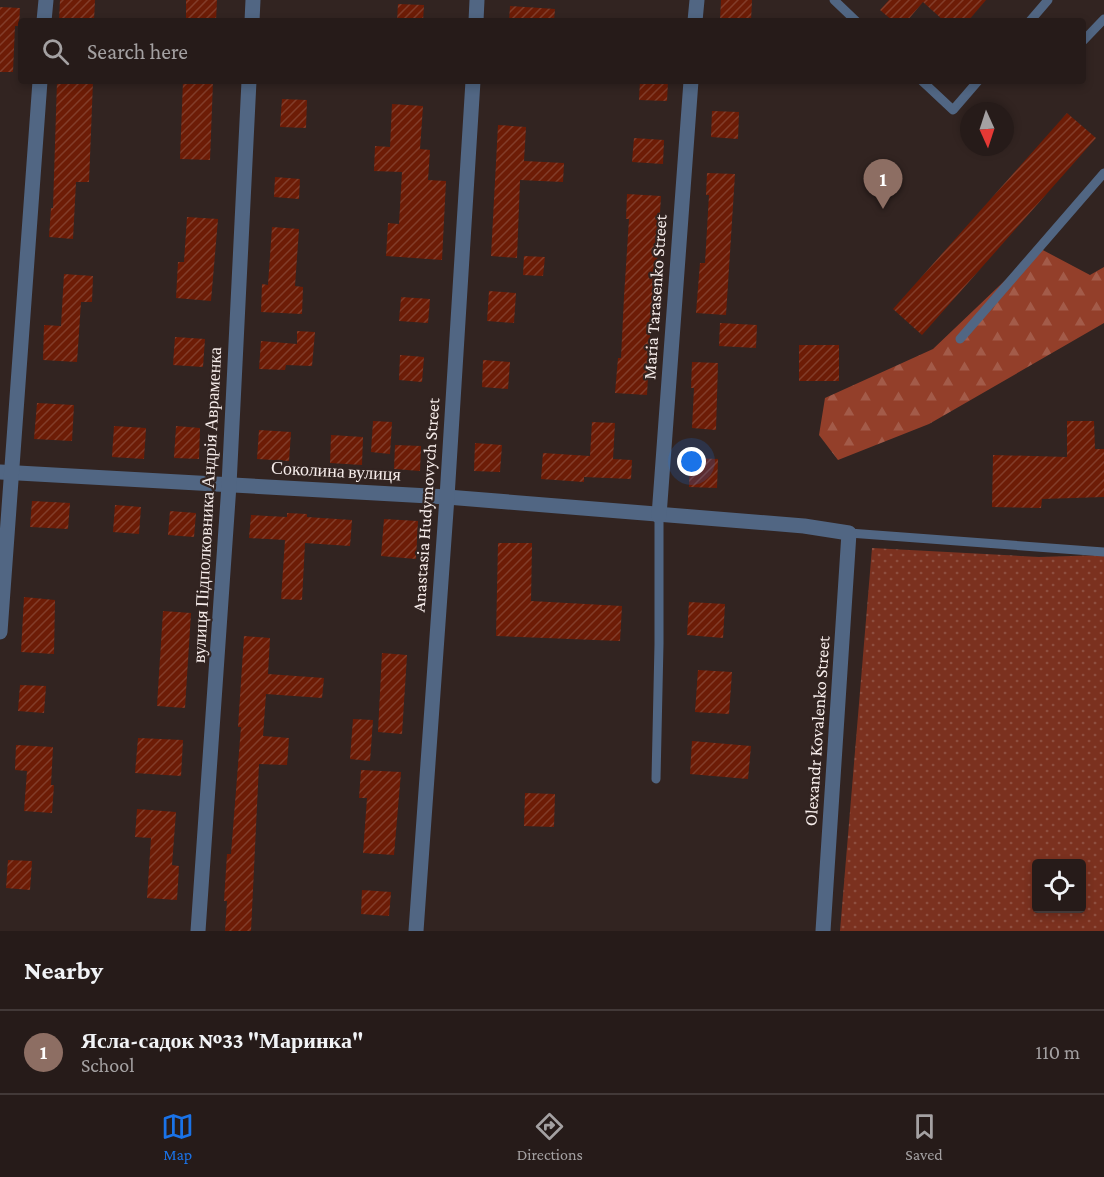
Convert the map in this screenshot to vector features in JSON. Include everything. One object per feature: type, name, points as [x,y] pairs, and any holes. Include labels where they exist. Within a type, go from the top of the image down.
[{"type":"street","points":[[44,18],[46,0]]},
{"type":"street","points":[[252,18],[253,0]]},
{"type":"street","points":[[476,18],[477,0]]},
{"type":"street","points":[[695,18],[696,0]]},
{"type":"street","points":[[0,632],[5,472],[39,84]]},
{"type":"street","name":"вулиця Підполковника Андрія Авраменка","points":[[198,931],[229,485],[249,84]]},
{"type":"street","name":"Anastasia Hudymovych Street","points":[[416,931],[447,497],[472,84]]},
{"type":"street","name":"Maria Tarasenko Street","points":[[659,516],[691,84]]},
{"type":"street","name":"Соколина вулиця","points":[[5,472],[447,497],[804,526],[849,532]]},
{"type":"street","name":"Olexandr Kovalenko Street","points":[[824,931],[849,532]]},
{"type":"lane","points":[[834,0],[853,18]]},
{"type":"lane","points":[[1033,18],[1048,0]]},
{"type":"lane","points":[[1086,38],[1104,19]]},
{"type":"lane","points":[[925,84],[953,110],[975,84]]},
{"type":"lane","points":[[960,339],[1104,173]]},
{"type":"lane","points":[[656,779],[659,516]]},
{"type":"lane","points":[[849,532],[1104,552]]},
{"type":"green space","points":[[1039,248],[1090,275],[1104,267],[1104,323],[929,424],[838,460],[819,435],[825,398],[933,349]]},
{"type":"shaded area","points":[[872,548],[1039,557],[1104,555],[1104,931],[840,931]]},
{"type":"building","points":[[60,0],[95,0],[94,18],[59,18]]},
{"type":"building","points":[[186,0],[217,0],[216,18],[186,18]]},
{"type":"building","points":[[721,0],[752,0],[751,18],[720,18]]},
{"type":"building","points":[[889,0],[986,0],[971,18],[941,18],[923,2],[910,18],[889,18],[880,10]]},
{"type":"building","points":[[398,4],[424,5],[423,18],[397,18]]},
{"type":"building","points":[[510,6],[555,9],[554,18],[509,18]]},
{"type":"building","points":[[0,7],[20,8],[18,26],[15,26],[13,72],[0,72]]},
{"type":"building","points":[[57,84],[93,84],[89,182],[76,182],[73,239],[49,237],[51,208],[53,208]]},
{"type":"building","points":[[183,84],[213,84],[210,160],[180,159]]},
{"type":"building","points":[[640,84],[668,84],[667,101],[639,100]]},
{"type":"building","points":[[282,99],[307,100],[306,128],[280,127]]},
{"type":"building","points":[[392,104],[423,106],[420,149],[430,150],[428,180],[446,181],[442,260],[386,256],[388,223],[399,224],[402,172],[374,171],[375,146],[390,147]]},
{"type":"building","points":[[712,111],[739,112],[738,139],[711,137]]},
{"type":"building","points":[[1067,113],[1096,138],[922,335],[893,309]]},
{"type":"building","points":[[498,125],[526,127],[524,161],[564,163],[563,182],[520,180],[517,258],[491,256]]},
{"type":"building","points":[[634,138],[664,140],[663,164],[632,162]]},
{"type":"building","points":[[707,173],[735,174],[726,315],[696,313],[700,263],[705,263],[709,195],[706,195]]},
{"type":"building","points":[[275,177],[300,179],[299,199],[274,197]]},
{"type":"building","points":[[627,194],[661,196],[655,299],[652,298],[647,395],[615,393],[618,358],[621,358],[629,219],[626,219]]},
{"type":"building","points":[[187,217],[218,219],[211,301],[176,298],[178,262],[184,262]]},
{"type":"building","points":[[272,227],[299,229],[295,286],[303,287],[302,314],[261,312],[262,284],[268,285]]},
{"type":"building","points":[[524,256],[545,257],[543,276],[523,275]]},
{"type":"building","points":[[64,274],[93,276],[92,302],[81,302],[77,362],[43,360],[44,325],[61,326]]},
{"type":"building","points":[[489,291],[516,293],[514,323],[487,321]]},
{"type":"building","points":[[401,297],[430,299],[428,323],[399,321]]},
{"type":"building","points":[[720,323],[757,325],[756,348],[719,346]]},
{"type":"building","points":[[297,331],[315,332],[312,366],[286,365],[285,370],[259,369],[261,341],[297,344]]},
{"type":"building","points":[[175,337],[205,339],[203,367],[173,365]]},
{"type":"building","points":[[799,345],[839,345],[839,381],[799,381]]},
{"type":"building","points":[[400,355],[424,357],[422,382],[399,380]]},
{"type":"building","points":[[483,360],[510,362],[508,389],[482,387]]},
{"type":"building","points":[[692,362],[718,363],[716,430],[692,428],[694,388],[691,388]]},
{"type":"building","points":[[37,403],[74,405],[72,441],[34,439]]},
{"type":"building","points":[[373,421],[392,422],[390,454],[371,452]]},
{"type":"building","points":[[1067,421],[1094,421],[1095,449],[1104,449],[1104,497],[1042,499],[1041,508],[992,507],[993,455],[1067,457]]},
{"type":"building","points":[[592,422],[615,423],[613,459],[632,460],[631,479],[584,477],[584,482],[541,479],[543,453],[590,456]]},
{"type":"building","points":[[114,426],[146,428],[144,459],[112,457]]},
{"type":"building","points":[[176,426],[200,428],[199,459],[174,458]]},
{"type":"building","points":[[259,430],[291,432],[289,461],[257,459]]},
{"type":"building","points":[[331,435],[363,437],[362,465],[330,463]]},
{"type":"building","points":[[475,443],[502,445],[500,472],[474,471]]},
{"type":"building","points":[[395,445],[421,446],[420,471],[394,469]]},
{"type":"building","points":[[690,458],[718,459],[717,488],[689,487]]},
{"type":"building","points":[[32,501],[70,503],[68,529],[30,527]]},
{"type":"building","points":[[115,505],[141,507],[139,534],[113,532]]},
{"type":"building","points":[[170,511],[196,513],[194,537],[168,535]]},
{"type":"building","points":[[287,513],[307,514],[307,517],[352,520],[350,546],[305,543],[302,600],[281,599],[285,540],[249,538],[251,515],[287,517]]},
{"type":"building","points":[[384,519],[418,521],[416,559],[381,556]]},
{"type":"building","points":[[498,543],[532,543],[531,601],[622,606],[620,641],[496,636]]},
{"type":"building","points":[[24,597],[55,600],[54,654],[21,652]]},
{"type":"building","points":[[689,602],[725,604],[723,638],[687,635]]},
{"type":"building","points":[[163,611],[191,613],[185,708],[157,706]]},
{"type":"building","points":[[244,636],[270,638],[268,674],[324,678],[322,698],[266,694],[263,736],[289,738],[287,765],[259,764],[251,931],[225,931],[227,854],[231,854],[241,727],[238,727]]},
{"type":"building","points":[[382,653],[407,655],[402,734],[378,732]]},
{"type":"building","points":[[698,670],[732,672],[729,714],[695,712]]},
{"type":"building","points":[[20,685],[46,686],[44,713],[18,711]]},
{"type":"building","points":[[353,719],[373,720],[370,761],[350,759]]},
{"type":"building","points":[[138,738],[183,740],[181,776],[135,773]]},
{"type":"building","points":[[692,741],[751,746],[748,779],[690,774]]},
{"type":"building","points":[[16,745],[53,747],[52,813],[24,811],[27,771],[15,770]]},
{"type":"building","points":[[361,770],[401,772],[394,855],[363,853],[367,798],[359,798]]},
{"type":"building","points":[[525,793],[555,794],[554,827],[524,826]]},
{"type":"building","points":[[137,809],[176,812],[172,865],[179,866],[177,900],[147,898],[151,838],[135,837]]},
{"type":"building","points":[[8,860],[32,861],[30,890],[6,888]]},
{"type":"building","points":[[362,890],[391,892],[389,916],[361,914]]},
{"type":"place","name":"Ясла-садок №33 \"Маринка\"","points":[[883,209]]}]
